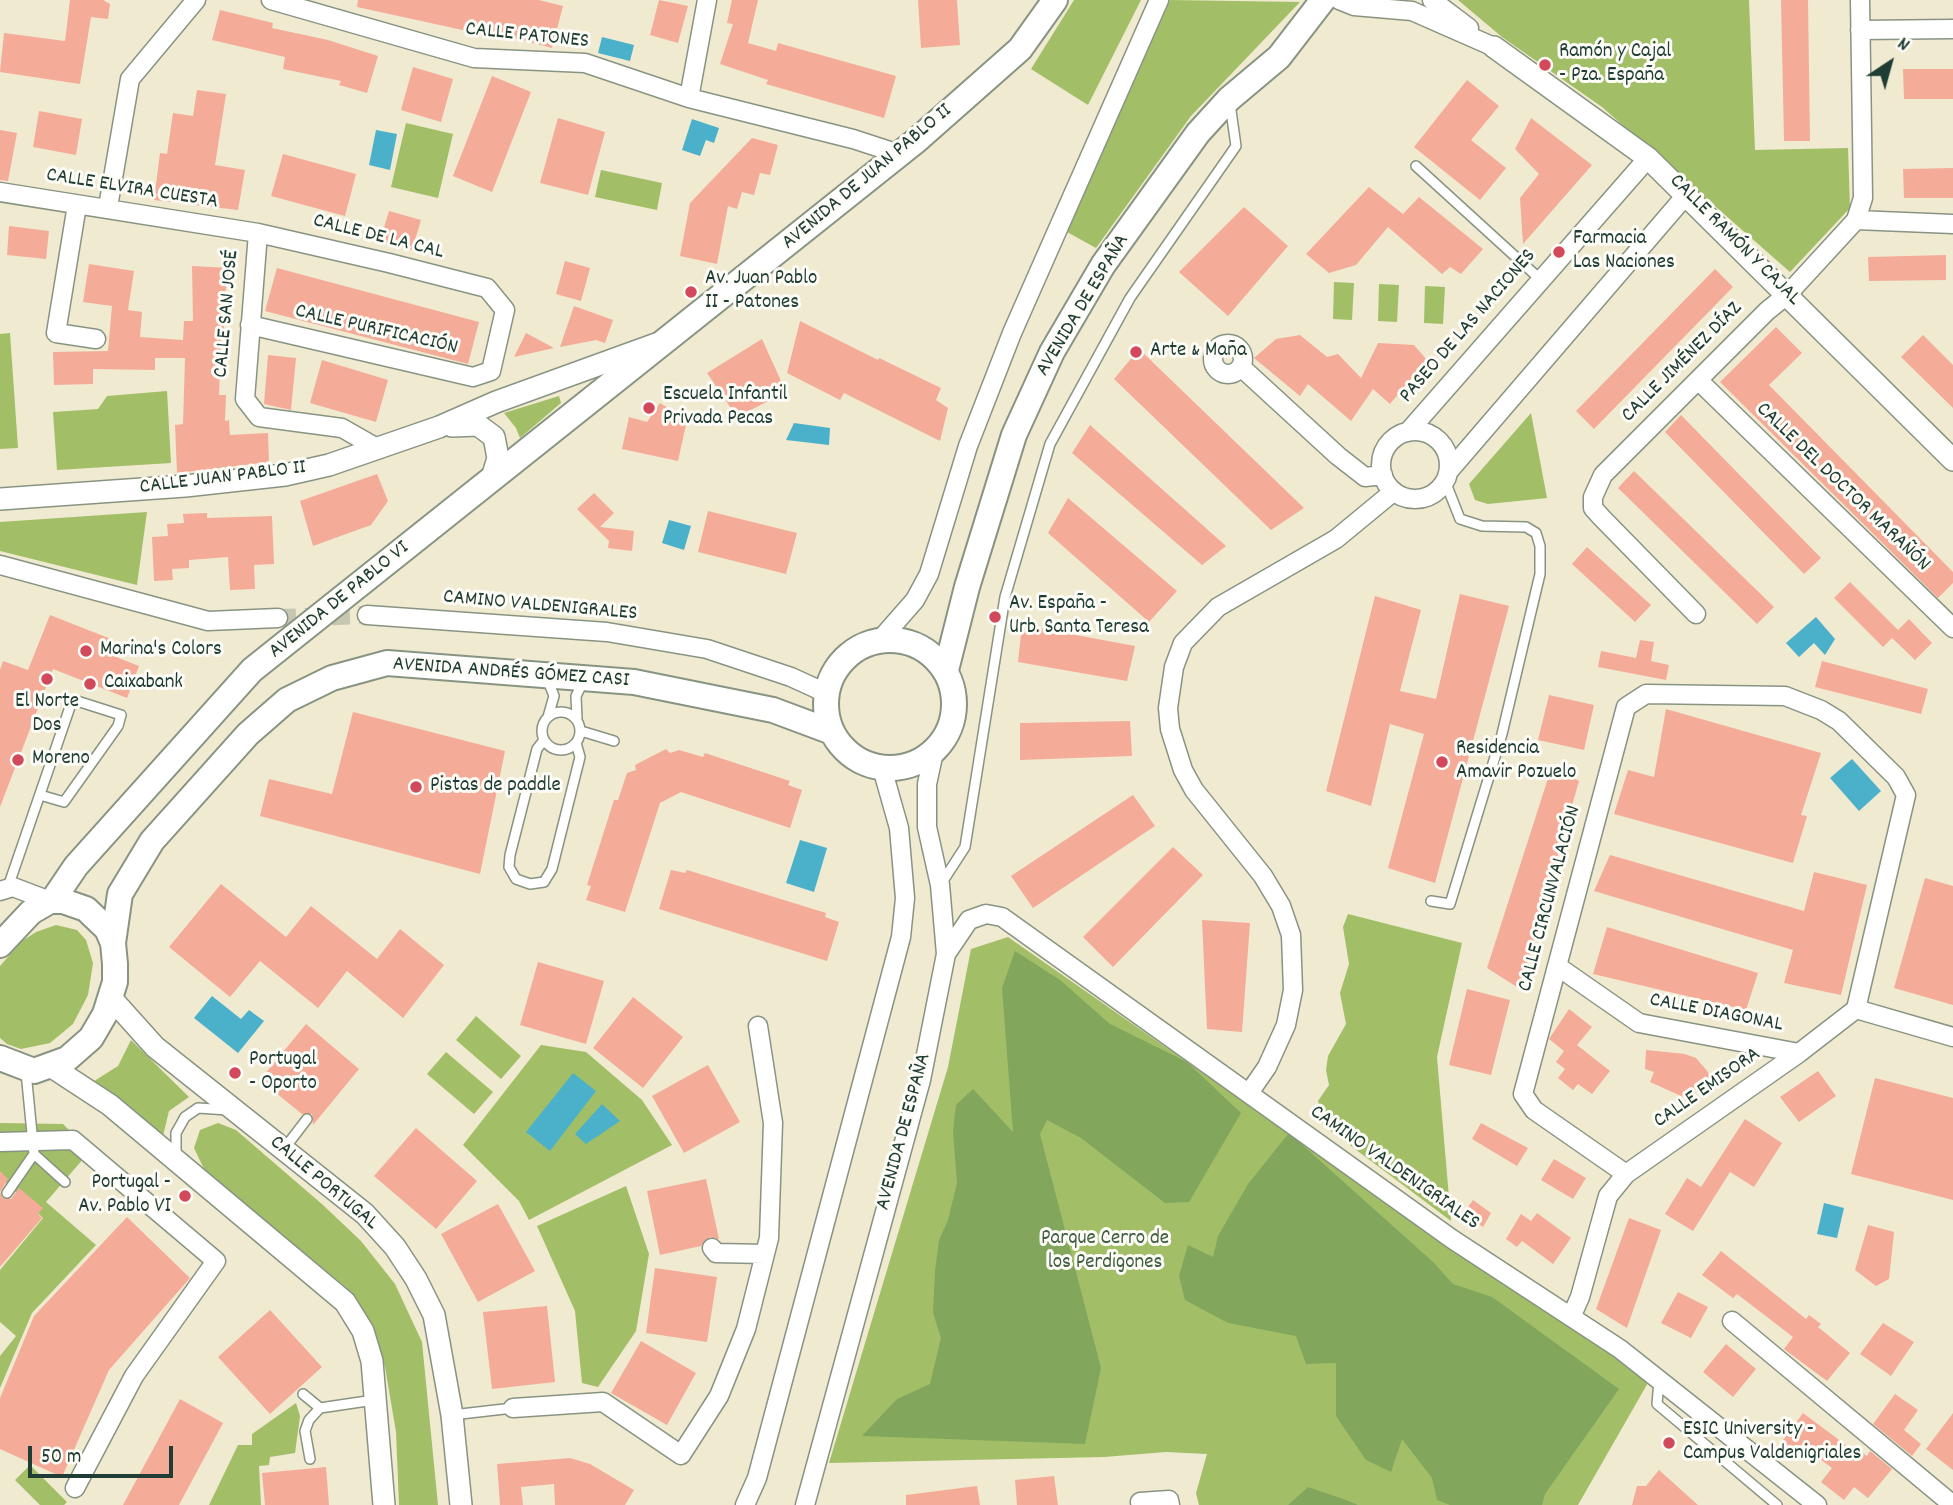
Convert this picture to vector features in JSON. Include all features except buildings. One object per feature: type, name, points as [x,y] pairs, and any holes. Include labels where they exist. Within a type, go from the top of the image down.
[{"type":"main road","name":"AVENIDA DE JUAN PABLO II","points":[[664,341],[899,154],[1020,49],[1055,0]]},
{"type":"main road","name":"AVENIDA DE ESPAÑA","points":[[946,670],[967,587],[1014,435],[1052,352],[1103,265],[1198,133],[1229,99],[1279,57],[1323,0]]},
{"type":"main road","name":"AVENIDA DE PABLO VI","points":[[52,900],[76,866],[252,670],[664,341]]},
{"type":"main road","points":[[880,640],[906,641],[928,652],[946,670],[954,691],[955,713],[948,735],[934,752],[910,766],[881,768],[852,756],[832,732],[826,693],[836,668],[855,649],[880,640]]},
{"type":"main road","name":"AVENIDA ANDRÉS GÓMEZ CASI","points":[[111,999],[115,982],[113,943],[120,894],[152,841],[248,734],[287,700],[332,678],[387,663],[545,673],[634,682],[743,702],[832,732]]},
{"type":"main road","points":[[0,945],[31,912],[52,900],[86,909],[107,929],[113,943]]},
{"type":"main road","points":[[11,1067],[52,1067],[67,1059],[90,1038],[111,999]]},
{"type":"street","points":[[108,208],[130,79],[196,0]]},
{"type":"street","name":"CALLE PATONES","points":[[271,0],[474,58],[585,63],[689,98],[853,139],[899,154]]},
{"type":"street","points":[[689,98],[707,0]]},
{"type":"street","name":"AVENIDA DE ESPAÑA","points":[[880,640],[915,600],[929,573],[968,446],[1012,333],[1158,0]]},
{"type":"street","name":"CALLE RAMÓN Y CAJAL","points":[[1339,0],[1354,6],[1371,3],[1412,11],[1494,47]]},
{"type":"street","name":"CALLE RAMÓN Y CAJAL","points":[[1432,0],[1648,158],[1953,460]]},
{"type":"street","points":[[1860,0],[1863,198],[1856,220],[1953,224]]},
{"type":"street","points":[[1860,30],[1953,29]]},
{"type":"street","name":"PASEO DE LAS NACIONES","points":[[1383,475],[1382,458],[1389,443],[1408,432],[1648,158]]},
{"type":"street","name":"CALLE ELVIRA CUESTA","points":[[0,192],[258,233]]},
{"type":"street","points":[[1241,367],[1365,477],[1383,475],[1393,492],[1418,499],[1438,490],[1447,476],[1687,194]]},
{"type":"street","points":[[78,205],[56,333],[96,339]]},
{"type":"street","name":"CALLE JIMÉNEZ DÍAZ","points":[[1696,614],[1593,508],[1593,497],[1603,475],[1767,311],[1788,294],[1856,220]]},
{"type":"street","name":"CALLE DE LA CAL","points":[[258,233],[488,288],[505,310],[491,371]]},
{"type":"street","name":"CALLE SAN JOSÉ","points":[[258,233],[244,399],[259,417],[342,428],[377,448]]},
{"type":"street","name":"CALLE PURIFICACIÓN","points":[[250,325],[473,377],[491,371]]},
{"type":"street","name":"CALLE JUAN PABLO II","points":[[0,499],[185,486],[285,475],[329,465],[439,427],[496,402],[664,341]]},
{"type":"street","name":"CALLE DEL DOCTOR MARAÑÓN","points":[[1699,381],[1953,628]]},
{"type":"street","name":"CALLE JUAN PABLO II","points":[[439,427],[478,425],[494,437],[498,458],[492,478]]},
{"type":"street","name":"PASEO DE LAS NACIONES","points":[[1408,432],[1430,434],[1439,440],[1449,460],[1447,476]]},
{"type":"street","points":[[1249,1093],[1267,1067],[1286,1025],[1293,990],[1291,935],[1281,906],[1263,876],[1194,790],[1183,770],[1170,729],[1169,698],[1174,667],[1183,643],[1199,623],[1218,607],[1248,587],[1336,539],[1393,492]]},
{"type":"street","points":[[0,565],[208,621],[278,618]]},
{"type":"street","name":"CAMINO VALDENIGRALES","points":[[368,615],[607,632],[707,649],[791,677],[826,693]]},
{"type":"street","name":"CALLE CIRCUNVALACIÓN","points":[[1626,1174],[1534,1110],[1522,1094],[1626,707],[1646,694],[1785,696],[1821,710],[1839,721],[1896,777],[1906,796],[1856,1009]]},
{"type":"street","name":"AVENIDA DE ESPAÑA","points":[[805,1505],[921,1080],[946,954],[940,885],[927,827],[927,784],[934,752]]},
{"type":"street","points":[[745,1505],[760,1467],[901,937],[905,898],[899,828],[881,768]]},
{"type":"street","points":[[4,889],[28,891],[52,900]]},
{"type":"street","name":"CAMINO VALDENIGRIALES","points":[[946,954],[970,920],[986,914],[1002,917],[1452,1239],[1572,1315],[1659,1379],[1817,1505]]},
{"type":"street","name":"CALLE DIAGONAL","points":[[1557,965],[1639,1023],[1799,1053]]},
{"type":"street","name":"CALLE PORTUGAL","points":[[111,999],[155,1047],[365,1214],[396,1247],[416,1279],[433,1315],[452,1415],[461,1505]]},
{"type":"street","points":[[1856,1009],[1953,1037]]},
{"type":"street","name":"CALLE EMISORA","points":[[1572,1315],[1580,1297],[1608,1196],[1626,1174],[1799,1053],[1856,1009]]},
{"type":"street","points":[[513,1408],[532,1399],[603,1402],[681,1455],[719,1396],[746,1329],[769,1238],[773,1123],[758,1026]]},
{"type":"street","points":[[52,1067],[110,1104],[345,1302],[363,1331],[372,1361],[384,1505]]},
{"type":"street","points":[[0,1142],[34,1149],[73,1140],[216,1261],[134,1377],[75,1488]]},
{"type":"street","points":[[712,1248],[716,1254],[765,1254]]},
{"type":"street","points":[[1732,1321],[1953,1505]]},
{"type":"street","points":[[1141,1505],[1140,1502],[1169,1500],[1170,1505]]},
{"type":"lane","points":[[940,885],[965,847],[1005,597],[1050,444],[1082,380],[1130,298],[1236,145],[1229,99]]},
{"type":"lane","points":[[1416,166],[1541,280]]},
{"type":"lane","points":[[1431,901],[1450,904],[1502,734],[1540,574],[1540,546],[1536,533],[1527,527],[1482,526],[1460,519],[1447,476]]},
{"type":"lane","points":[[545,673],[554,696],[542,727],[544,740],[559,750],[576,743]]},
{"type":"lane","points":[[544,740],[537,748],[510,855],[509,867],[516,879],[530,884],[544,882],[552,869],[580,757],[576,743],[581,732],[574,707],[585,678]]},
{"type":"lane","points":[[4,889],[71,705],[77,701],[121,715],[118,726],[64,802],[40,795]]},
{"type":"lane","points":[[548,717],[564,712],[578,721]]},
{"type":"lane","points":[[581,732],[614,741]]},
{"type":"lane","points":[[11,1067],[34,1149],[65,1182]]},
{"type":"lane","points":[[176,1159],[176,1133],[185,1116],[198,1108],[233,1110]]},
{"type":"lane","points":[[283,1150],[307,1119]]},
{"type":"lane","points":[[7,1194],[34,1149]]},
{"type":"lane","points":[[1659,1379],[1657,1404],[1777,1505]]},
{"type":"lane","points":[[303,1394],[320,1408]]},
{"type":"lane","points":[[310,1459],[305,1431],[309,1420],[320,1408],[376,1400]]},
{"type":"lane","points":[[452,1415],[513,1408]]},
{"type":"green space","points":[[1074,0],[1141,0],[1088,105],[1031,69]]},
{"type":"green space","points":[[1170,0],[1300,2],[1191,116],[1096,248],[1067,232]]},
{"type":"green space","points":[[1458,0],[1749,0],[1755,150],[1848,148],[1850,208],[1790,272],[1602,107],[1502,37]]},
{"type":"green space","points":[[406,123],[453,134],[438,198],[391,187]]},
{"type":"green space","points":[[601,170],[662,183],[657,210],[595,197]]},
{"type":"green space","points":[[1334,282],[1354,283],[1352,320],[1333,319]]},
{"type":"green space","points":[[1379,284],[1399,285],[1397,322],[1378,321]]},
{"type":"green space","points":[[1425,286],[1445,287],[1443,324],[1424,323]]},
{"type":"green space","points":[[10,333],[18,448],[0,449],[0,334]]},
{"type":"green space","points":[[167,391],[171,463],[57,470],[53,412],[98,409],[107,396]]},
{"type":"green space","points":[[559,396],[561,403],[520,438],[504,413]]},
{"type":"green space","points":[[1531,413],[1547,498],[1488,504],[1475,500],[1469,484]]},
{"type":"green space","points":[[147,512],[137,585],[0,551],[0,522]]},
{"type":"green space","points":[[1348,914],[1462,943],[1437,1057],[1451,1221],[1323,1125],[1318,1101],[1329,1085],[1326,1070],[1328,1056],[1346,1024],[1340,993],[1349,964],[1343,927]]},
{"type":"green space","points":[[56,925],[77,930],[86,940],[93,963],[88,995],[73,1024],[50,1043],[21,1049],[0,1038],[0,966],[22,941],[36,932]]},
{"type":"green space","name":"Parque Cerro de los Perdigones","points":[[1008,937],[1436,1236],[1581,1328],[1649,1381],[1578,1505],[1199,1505],[1196,1493],[1207,1454],[1166,1452],[1104,1457],[829,1463],[948,1067],[971,949]]},
{"type":"green space","points":[[1015,951],[1060,980],[1110,1024],[1187,1062],[1241,1113],[1189,1202],[1165,1203],[1081,1138],[1047,1120],[1040,1134],[1101,1368],[1085,1444],[862,1436],[897,1399],[930,1384],[941,1338],[933,1313],[939,1240],[948,1220],[957,1183],[953,1131],[956,1105],[973,1089],[1013,1132],[1002,988]]},
{"type":"green space","points":[[476,1016],[521,1056],[501,1079],[456,1040]]},
{"type":"green space","points":[[131,1040],[189,1097],[169,1111],[162,1140],[91,1083],[118,1066]]},
{"type":"green space","points":[[541,1045],[586,1052],[642,1100],[672,1145],[529,1220],[519,1201],[463,1145]]},
{"type":"green space","points":[[446,1052],[493,1092],[474,1114],[427,1074]]},
{"type":"green space","points":[[0,1123],[63,1124],[90,1151],[46,1202],[96,1245],[32,1313],[0,1388],[0,1356],[16,1336],[0,1322],[0,1270],[43,1218],[0,1177]]},
{"type":"green space","points":[[218,1123],[236,1130],[323,1205],[361,1241],[395,1284],[422,1342],[438,1505],[399,1505],[396,1432],[385,1367],[371,1327],[347,1288],[205,1171],[194,1148],[200,1130]]},
{"type":"green space","points":[[1289,1133],[1433,1262],[1453,1284],[1492,1297],[1619,1389],[1545,1494],[1542,1505],[1450,1505],[1437,1500],[1432,1478],[1402,1439],[1391,1472],[1366,1460],[1336,1416],[1336,1363],[1306,1364],[1296,1336],[1228,1323],[1185,1300],[1179,1276],[1188,1245],[1213,1257],[1218,1236],[1248,1184]]},
{"type":"green space","points":[[626,1186],[649,1254],[636,1331],[598,1387],[582,1383],[575,1311],[537,1226]]},
{"type":"green space","points":[[296,1403],[300,1416],[295,1453],[270,1457],[269,1465],[259,1466],[261,1505],[209,1505],[238,1445],[252,1445],[252,1434]]},
{"type":"green space","points":[[30,1465],[67,1502],[64,1505],[40,1505],[15,1480]]},
{"type":"green space","points":[[1308,1487],[1346,1500],[1358,1505],[1288,1505]]},
{"type":"water","points":[[602,37],[634,45],[630,61],[598,53]]},
{"type":"water","points":[[692,119],[719,128],[714,143],[706,140],[700,156],[682,150]]},
{"type":"water","points":[[376,130],[397,134],[390,170],[369,165]]},
{"type":"water","points":[[794,423],[830,428],[829,445],[786,440]]},
{"type":"water","points":[[669,520],[691,526],[684,550],[662,543]]},
{"type":"water","points":[[1816,617],[1835,639],[1825,655],[1814,643],[1799,657],[1786,643]]},
{"type":"water","points":[[1852,759],[1881,791],[1859,811],[1830,778]]},
{"type":"water","points":[[800,840],[827,848],[814,892],[786,883]]},
{"type":"water","points":[[212,996],[241,1019],[249,1010],[264,1021],[238,1053],[194,1018]]},
{"type":"water","points":[[573,1073],[596,1091],[550,1151],[526,1132]]},
{"type":"water","points":[[602,1104],[620,1121],[586,1144],[575,1134]]},
{"type":"water","points":[[1824,1203],[1844,1208],[1837,1238],[1817,1234]]},
{"type":"tunnel","points":[[278,618],[367,615]]},
{"type":"place","name":"Ramón y Cajal - Pza. España","points":[[1545,65]]},
{"type":"place","name":"Farmacia Las Naciones","points":[[1559,252]]},
{"type":"place","name":"Av. Juan Pablo II - Patones","points":[[691,292]]},
{"type":"place","name":"Arte & Maña","points":[[1136,352]]},
{"type":"place","name":"Escuela Infantil Privada Pecas","points":[[649,408]]},
{"type":"place","name":"Av. España - Urb. Santa Teresa","points":[[995,617]]},
{"type":"place","name":"Marina's Colors","points":[[86,651]]},
{"type":"place","name":"El Norte Dos","points":[[47,679]]},
{"type":"place","name":"Caixabank","points":[[90,684]]},
{"type":"place","name":"Moreno","points":[[18,760]]},
{"type":"place","name":"Residencia Amavir Pozuelo","points":[[1442,762]]},
{"type":"place","name":"Pistas de paddle","points":[[416,787]]},
{"type":"place","name":"Portugal - Oporto","points":[[235,1073]]},
{"type":"place","name":"Portugal - Av. Pablo VI","points":[[185,1196]]},
{"type":"place","name":"ESIC University - Campus Valdenigriales","points":[[1669,1443]]}]
